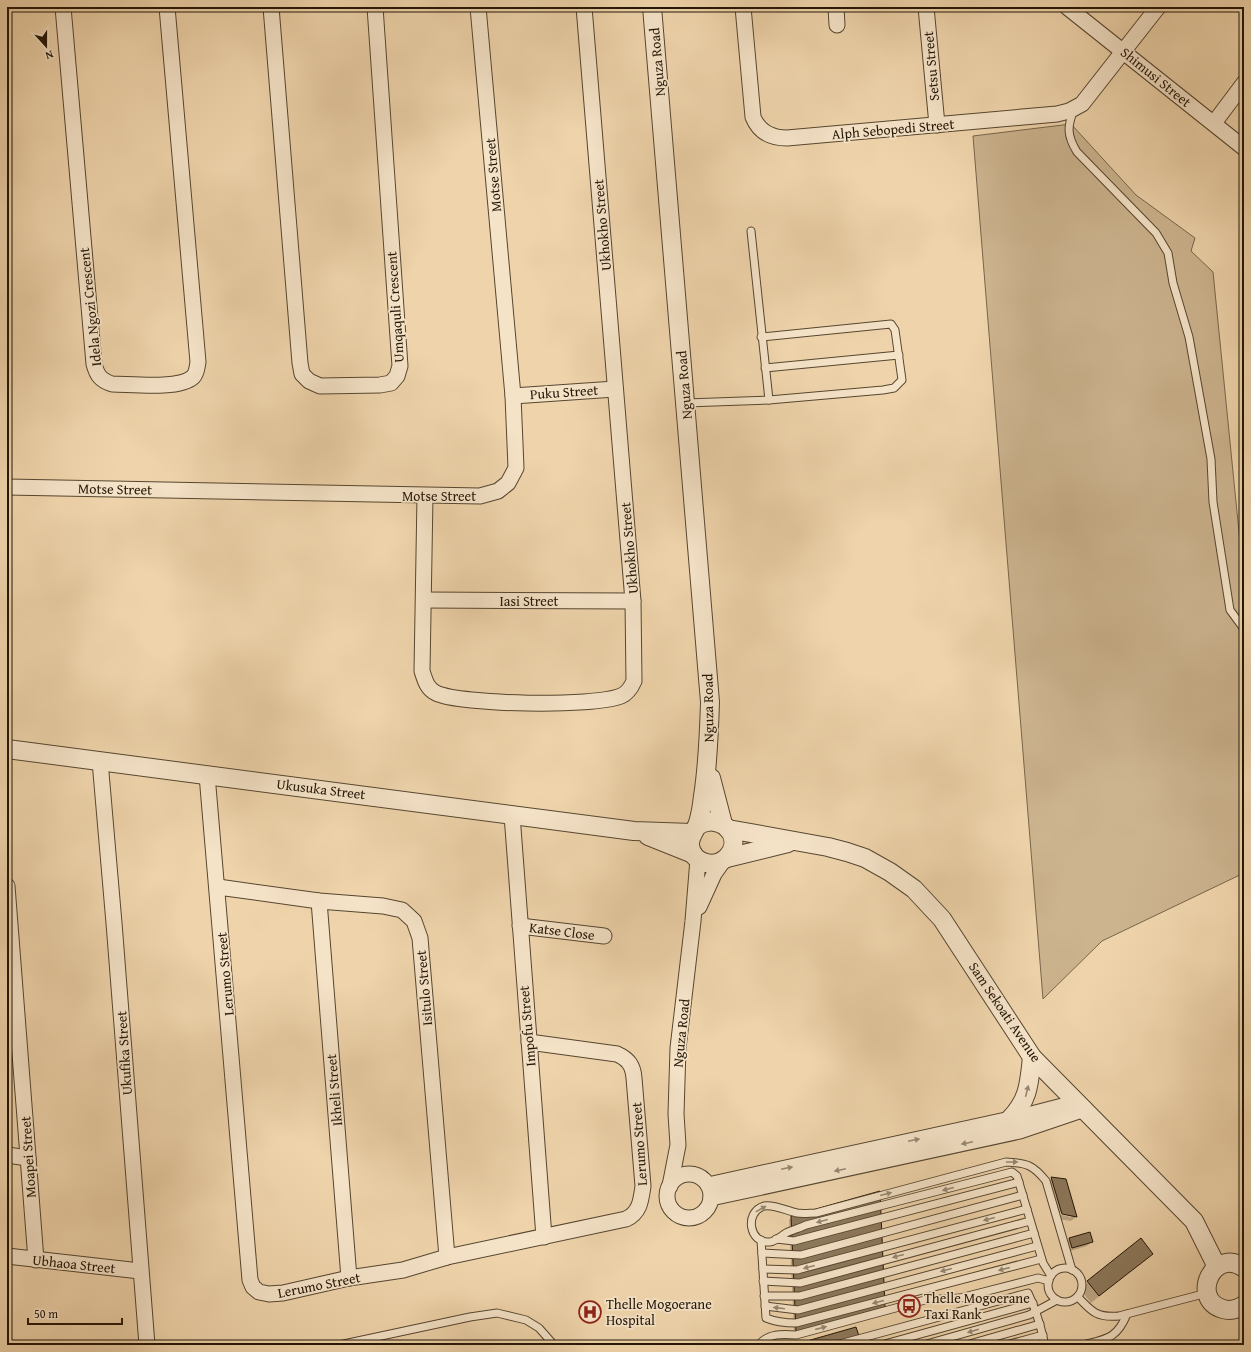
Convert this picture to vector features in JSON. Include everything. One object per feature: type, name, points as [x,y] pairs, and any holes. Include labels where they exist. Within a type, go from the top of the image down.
[{"type":"street","name":"Idela Ngozi Crescent","points":[[63,7],[94,364],[97,374],[104,382],[112,384],[174,384],[186,381],[193,376],[197,366],[167,7]]},
{"type":"street","name":"Umqaquli Crescent","points":[[272,7],[302,374],[309,381],[320,386],[380,386],[391,383],[397,376],[400,366],[375,7]]},
{"type":"street","name":"Motse Street","points":[[7,487],[480,496],[498,491],[508,483],[516,468],[513,396],[478,7]]},
{"type":"street","name":"Ukhokho Street","points":[[425,496],[422,671],[426,684],[435,692],[446,697],[510,702],[546,703],[598,700],[620,696],[630,690],[634,681],[633,602],[584,7]]},
{"type":"street","name":"Nguza Road","points":[[652,7],[710,702],[708,763],[694,830]]},
{"type":"street","name":"Alph Sebopedi Street","points":[[743,7],[752,112],[755,121],[764,133],[779,138],[1057,114],[1074,109],[1082,104],[1125,52],[1158,7]]},
{"type":"street","points":[[836,7],[837,25]]},
{"type":"street","name":"Setsu Street","points":[[926,7],[937,124]]},
{"type":"street","name":"Shimusi Street","points":[[1067,7],[1244,148]]},
{"type":"street","points":[[1214,123],[1244,83]]},
{"type":"street","name":"Puku Street","points":[[513,396],[615,389]]},
{"type":"street","name":"Iasi Street","points":[[424,600],[633,602]]},
{"type":"street","name":"Ukusuka Street","points":[[7,749],[634,831],[694,830]]},
{"type":"street","name":"Ukufika Street","points":[[100,761],[147,1345]]},
{"type":"street","name":"Nguza Road","points":[[708,763],[717,807],[725,826]]},
{"type":"street","name":"Lerumo Street","points":[[208,775],[250,1280],[252,1287],[259,1292],[268,1294],[284,1293],[349,1278],[403,1270],[447,1257],[626,1219],[636,1213],[642,1198],[643,1186],[634,1078],[633,1070],[629,1062],[617,1054],[529,1042]]},
{"type":"street","name":"Impofu Street","points":[[512,815],[544,1237]]},
{"type":"street","points":[[708,821],[725,826],[733,842],[732,849],[725,859],[710,864],[695,856],[690,847],[694,830],[708,821]]},
{"type":"street","name":"Sam Sekoati Avenue","points":[[725,826],[793,842],[828,847],[865,858],[903,881],[925,900],[952,933],[997,1006],[1032,1057],[1194,1221],[1218,1267]]},
{"type":"street","name":"Ukusuka Street","points":[[634,831],[695,856]]},
{"type":"street","name":"Sam Sekoati Avenue","points":[[725,859],[793,842]]},
{"type":"street","name":"Nguza Road","points":[[670,1186],[678,1145],[676,1114],[678,1048],[693,921],[695,856]]},
{"type":"street","name":"Nguza Road","points":[[693,921],[705,891],[725,859]]},
{"type":"street","name":"Moapei Street","points":[[7,886],[14,1058],[28,1158],[36,1260]]},
{"type":"street","name":"Isitulo Street","points":[[218,887],[319,901],[383,906],[402,910],[414,921],[420,938],[447,1257]]},
{"type":"street","name":"Ikheli Street","points":[[319,901],[349,1278]]},
{"type":"street","name":"Katse Close","points":[[520,926],[604,936]]},
{"type":"street","points":[[1010,1119],[1021,1108],[1024,1101],[1028,1089],[1032,1057]]},
{"type":"street","points":[[709,1192],[1010,1119],[1030,1121],[1081,1106]]},
{"type":"street","points":[[709,1192],[1020,1131],[1030,1121]]},
{"type":"street","name":"Nguza Road","points":[[678,1145],[695,1175]]},
{"type":"street","points":[[7,1155],[28,1158]]},
{"type":"street","points":[[695,1175],[705,1181],[709,1192],[705,1210],[693,1217],[686,1217],[674,1211],[670,1206],[667,1193],[670,1186],[679,1177],[695,1175]]},
{"type":"street","name":"Ubhaoa Street","points":[[7,1256],[140,1271]]},
{"type":"street","points":[[1244,1268],[1229,1263],[1218,1267],[1209,1276],[1207,1282],[1208,1293],[1212,1301],[1222,1308],[1235,1309],[1244,1305]]},
{"type":"lane","points":[[1074,109],[1068,130],[1071,142],[1077,152],[1156,233],[1168,253],[1173,283],[1189,337],[1210,459],[1213,502],[1230,610],[1244,629]]},
{"type":"lane","points":[[751,231],[761,337],[769,400]]},
{"type":"lane","points":[[686,403],[769,400],[894,388],[902,380],[895,330],[891,324],[761,337]]},
{"type":"lane","points":[[765,368],[899,355]]},
{"type":"lane","points":[[759,1345],[769,1337],[781,1333],[796,1335],[925,1300],[960,1298],[1038,1278],[1050,1279],[1060,1269],[1072,1270],[1077,1273],[1082,1282],[1082,1287],[1078,1297],[1069,1302],[1057,1300],[1050,1293],[1050,1279],[1041,1259],[1017,1176],[1012,1172],[806,1225],[786,1233],[772,1242],[761,1240],[753,1234],[751,1224],[754,1213],[764,1206],[799,1213],[816,1213],[1006,1162],[1024,1163],[1037,1170],[1046,1181],[1072,1270]]},
{"type":"lane","points":[[776,1239],[794,1242],[1019,1182]]},
{"type":"lane","points":[[762,1253],[801,1255],[1023,1195]]},
{"type":"lane","points":[[763,1269],[797,1270],[1027,1209]]},
{"type":"lane","points":[[763,1281],[800,1283],[1030,1221]]},
{"type":"lane","points":[[764,1296],[800,1296],[1034,1233]]},
{"type":"lane","points":[[761,1240],[766,1318],[777,1322],[796,1323],[1041,1259]]},
{"type":"lane","points":[[765,1306],[798,1310],[1037,1246]]},
{"type":"lane","points":[[836,1345],[1028,1293],[1037,1312],[1043,1334],[1044,1341],[1041,1345]]},
{"type":"lane","points":[[1078,1297],[1088,1308],[1099,1316],[1107,1317],[1127,1314],[1208,1293]]},
{"type":"lane","points":[[923,1345],[1037,1312],[1057,1300]]},
{"type":"lane","points":[[880,1345],[1032,1303]]},
{"type":"lane","points":[[339,1345],[497,1312],[526,1320],[539,1328],[554,1345]]},
{"type":"lane","points":[[1083,1345],[1112,1337],[1122,1326],[1127,1314]]},
{"type":"lane","points":[[966,1345],[1040,1324]]},
{"type":"lane","points":[[1006,1345],[1043,1334]]},
{"type":"lane","points":[[769,1337],[770,1345]]},
{"type":"shaded area","points":[[1071,124],[1136,195],[1195,238],[1191,251],[1213,272],[1244,582],[1244,873],[1102,941],[1043,999],[973,136]]},
{"type":"building","points":[[1051,1177],[1066,1179],[1077,1217],[1062,1214]]},
{"type":"building","points":[[880,1191],[885,1307],[796,1332],[791,1216]]},
{"type":"building","points":[[1090,1232],[1093,1242],[1072,1248],[1069,1238]]},
{"type":"building","points":[[1141,1238],[1153,1254],[1099,1296],[1087,1281]]},
{"type":"building","points":[[856,1327],[862,1345],[793,1345]]},
{"type":"place","name":"Thelle Mogoerane Taxi Rank","points":[[909,1306]]},
{"type":"place","name":"Thelle Mogoerane Hospital","points":[[590,1312]]}]
